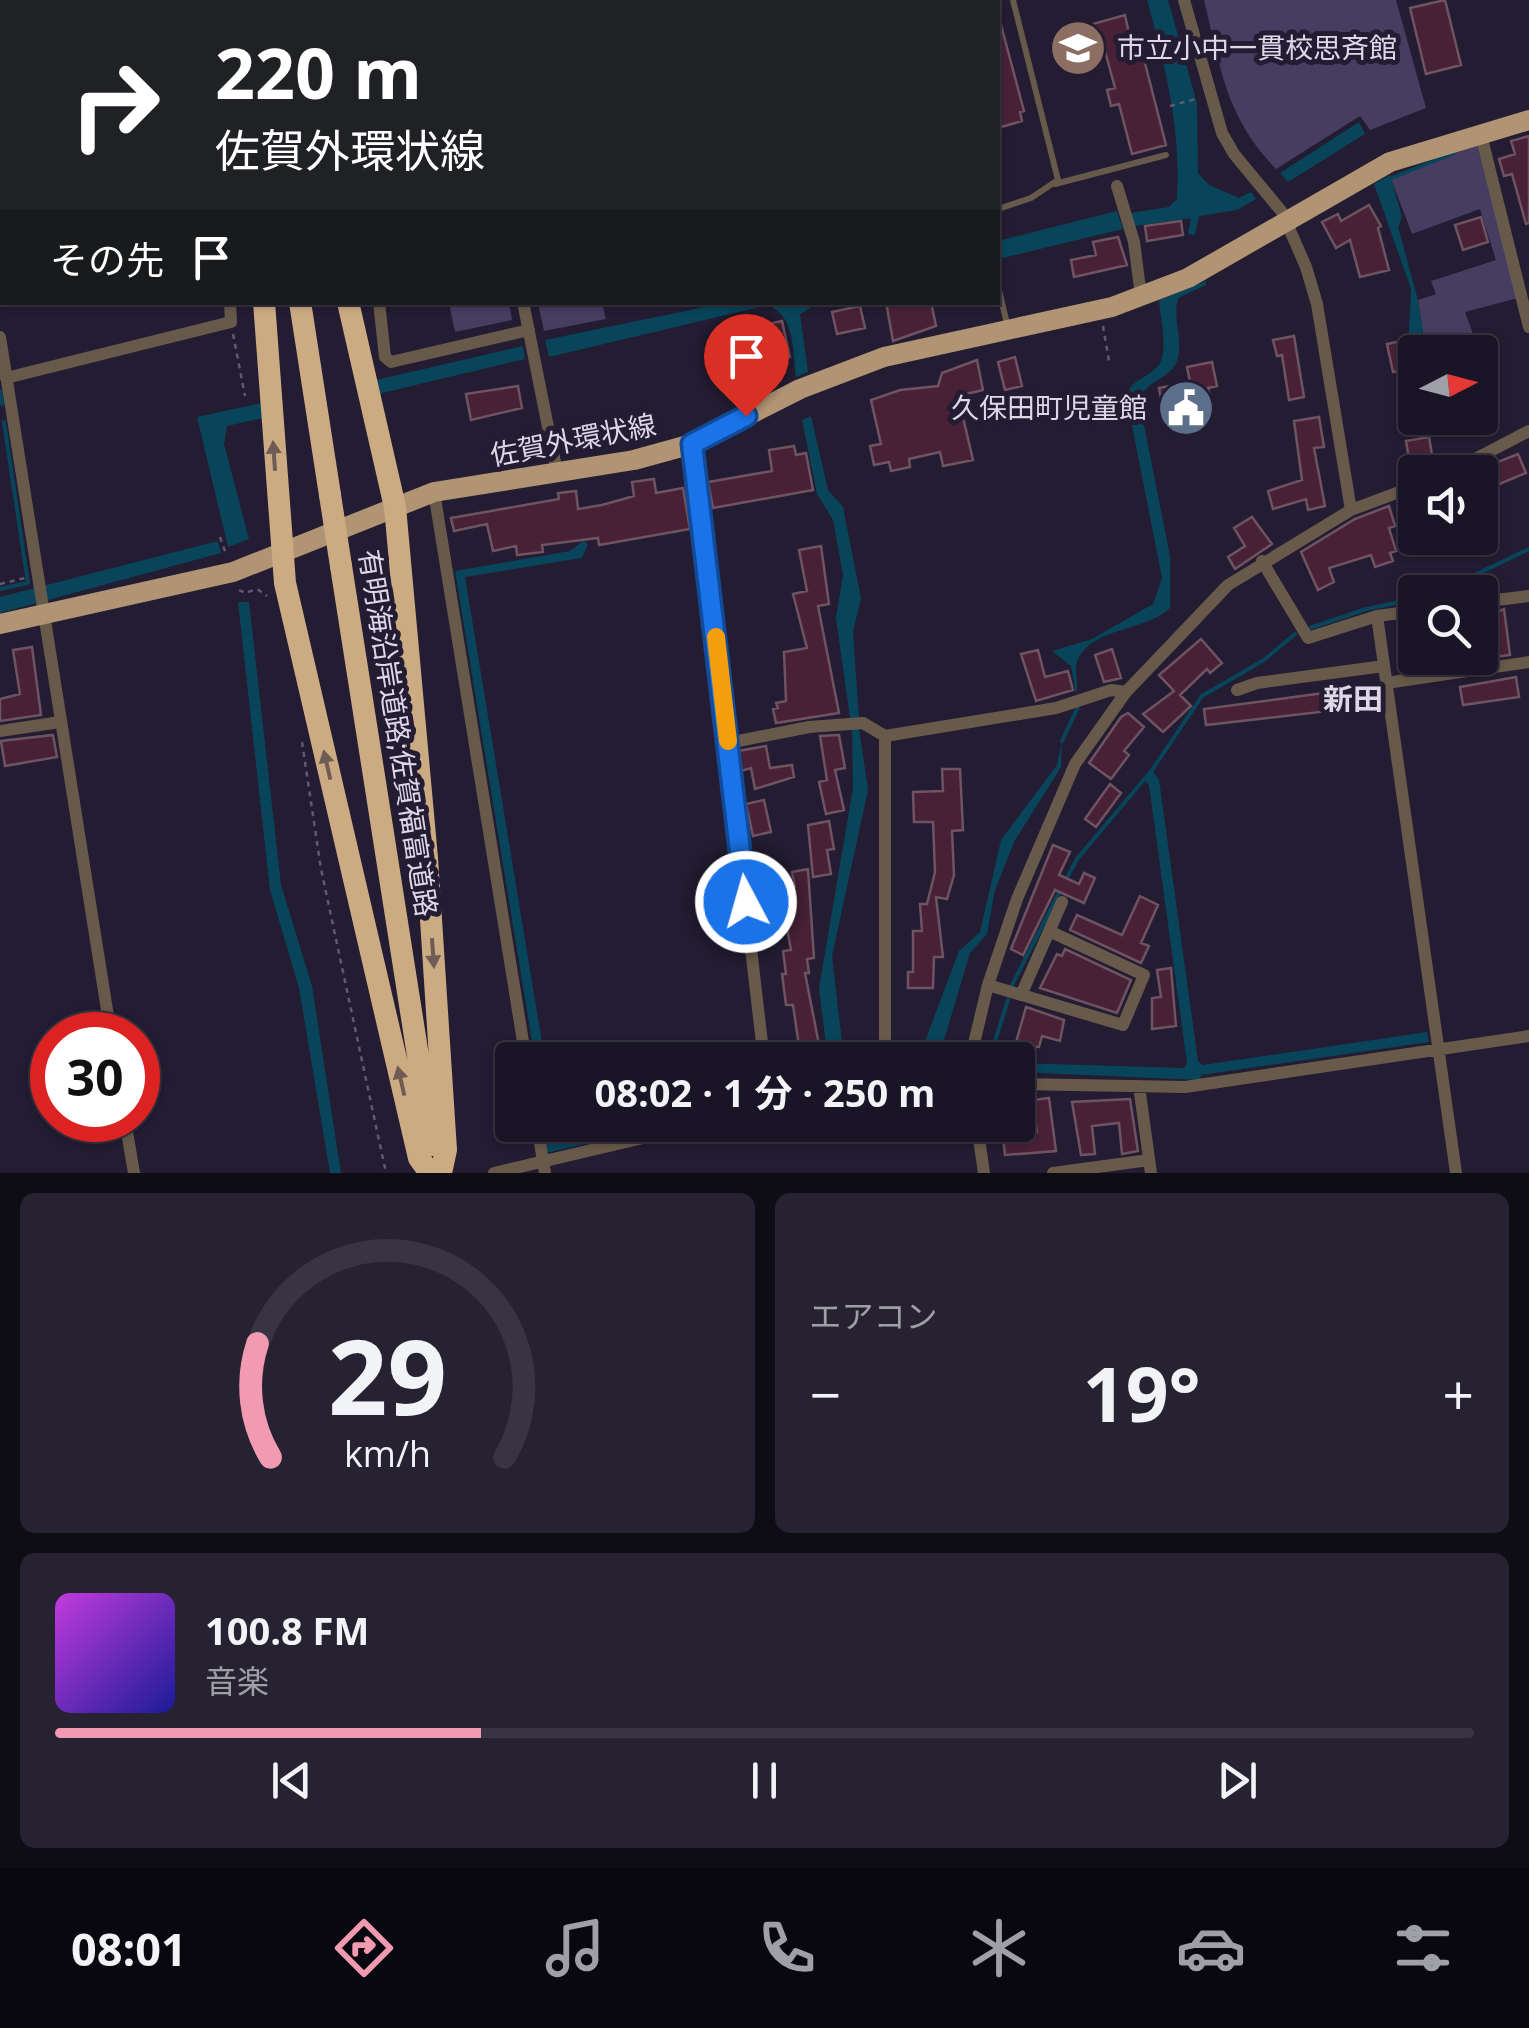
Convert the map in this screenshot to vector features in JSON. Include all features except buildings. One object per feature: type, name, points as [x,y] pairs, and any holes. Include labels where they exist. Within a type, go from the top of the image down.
[{"type":"highway","points":[[264,305],[280,554],[418,1158],[436,1173],[446,1150],[426,858],[395,507],[349,305]]},
{"type":"highway","name":"有明海沿岸道路;佐賀福富道路","points":[[300,305],[436,1173]]},
{"type":"main road","name":"佐賀外環状線","points":[[0,624],[42,609],[232,572],[434,492],[634,460],[692,444],[800,389],[884,357],[1100,309],[1141,296],[1188,278],[1390,162],[1529,120]]},
{"type":"street","points":[[1184,0],[1222,133],[1286,222],[1317,304],[1351,510]]},
{"type":"street","points":[[1481,135],[1529,328]]},
{"type":"street","points":[[1117,186],[1136,254],[1141,296]]},
{"type":"street","points":[[6,378],[231,322],[230,305]]},
{"type":"street","points":[[379,305],[386,357],[391,362],[528,330]]},
{"type":"street","points":[[524,305],[557,472]]},
{"type":"street","points":[[0,337],[6,378],[5,411],[38,585],[107,1012]]},
{"type":"street","points":[[1483,455],[1529,431]]},
{"type":"street","points":[[692,444],[762,1042]]},
{"type":"street","points":[[434,492],[523,1042]]},
{"type":"street","points":[[974,1042],[988,985],[1017,899],[1074,764],[1126,692],[1228,585],[1351,510],[1398,492]]},
{"type":"street","points":[[1262,561],[1308,638],[1376,616],[1398,613]]},
{"type":"street","points":[[1498,600],[1529,596]]},
{"type":"street","points":[[1376,616],[1456,1173]]},
{"type":"street","points":[[1386,684],[1529,662]]},
{"type":"street","points":[[1236,690],[1257,683],[1384,666]]},
{"type":"street","points":[[728,743],[809,727],[863,723],[885,736],[1056,708],[1111,690],[1126,692]]},
{"type":"street","points":[[0,731],[60,722]]},
{"type":"street","points":[[885,736],[886,1042]]},
{"type":"street","points":[[1021,994],[1062,902]]},
{"type":"street","points":[[988,985],[1123,1025],[1144,975],[1049,931]]},
{"type":"street","points":[[1035,1084],[1185,1087],[1529,1036]]},
{"type":"street","points":[[1053,1173],[1150,1166],[1139,1086]]},
{"type":"street","points":[[129,1142],[134,1173]]},
{"type":"street","points":[[540,1142],[544,1167]]},
{"type":"street","points":[[494,1173],[544,1167],[636,1142]]},
{"type":"street","points":[[979,1142],[984,1173]]},
{"type":"lane","points":[[1013,0],[1055,166],[1055,184]]},
{"type":"lane","points":[[1000,208],[1055,184],[1166,155]]},
{"type":"lane","points":[[1000,295],[1008,330]]},
{"type":"path","points":[[1170,106],[1201,98]]},
{"type":"path","points":[[1100,309],[1110,361]]},
{"type":"path","points":[[231,322],[245,396]]},
{"type":"path","points":[[220,537],[238,590],[245,593],[257,589],[273,600]]},
{"type":"path","points":[[0,584],[22,579]]},
{"type":"path","points":[[302,740],[321,869],[386,1173]]},
{"type":"shaded area","points":[[1204,0],[1396,0],[1426,108],[1370,130],[1360,116],[1276,169],[1235,110]]},
{"type":"shaded area","points":[[1477,144],[1518,298],[1465,312],[1473,335],[1423,335],[1418,300],[1436,294],[1431,281],[1496,260],[1480,209],[1412,234],[1391,179]]},
{"type":"shaded area","points":[[449,305],[509,305],[512,320],[455,332]]},
{"type":"shaded area","points":[[538,305],[602,305],[606,319],[544,331]]},
{"type":"water","points":[[1147,0],[1168,0],[1197,103],[1198,173],[1209,185],[1239,198],[1251,192],[1256,199],[1237,210],[1199,216],[1195,235],[1188,234],[1191,218],[1134,226],[1131,213],[1169,207],[1177,199],[1177,148],[1171,99]]},
{"type":"water","points":[[1359,122],[1365,134],[1288,182],[1280,173]]},
{"type":"water","points":[[1390,175],[1402,217],[1398,227],[1423,335],[1409,332],[1411,289],[1374,184]]},
{"type":"water","points":[[1117,211],[1123,229],[1000,259],[1000,240]]},
{"type":"water","points":[[1206,281],[1206,285],[1178,298],[1177,361],[1169,372],[1146,388],[1139,400],[1170,556],[1170,608],[1087,647],[1077,662],[1076,694],[1071,666],[1052,651],[1092,639],[1153,604],[1162,578],[1126,395],[1161,361],[1164,345],[1159,300]]},
{"type":"water","points":[[714,305],[768,305],[549,357],[545,340]]},
{"type":"water","points":[[768,305],[816,305],[800,314],[808,372],[796,377],[788,326],[777,310]]},
{"type":"water","points":[[523,346],[525,359],[378,394],[376,380]]},
{"type":"water","points":[[262,403],[263,418],[227,426],[224,444],[249,539],[228,547],[197,417]]},
{"type":"water","points":[[811,416],[828,490],[843,507],[861,598],[853,632],[859,718],[850,718],[836,618],[843,575],[833,520],[817,494],[802,420]]},
{"type":"water","points":[[218,541],[221,553],[0,613],[0,597]]},
{"type":"water","points":[[583,541],[588,544],[582,558],[465,577],[542,1042],[532,1042],[455,571],[570,551]]},
{"type":"water","points":[[238,602],[249,602],[281,885],[312,986],[341,1173],[330,1173],[299,988],[270,890]]},
{"type":"water","points":[[859,728],[868,790],[832,956],[842,1042],[826,1042],[819,988],[853,788],[852,729]]},
{"type":"water","points":[[1062,741],[1061,767],[1014,842],[995,890],[987,934],[970,953],[943,1042],[925,1042],[959,951],[980,932],[1001,840],[1057,765]]},
{"type":"water","points":[[1152,770],[1159,780],[1198,1061],[1203,1065],[1427,1032],[1429,1042],[1201,1075],[1200,1080],[1035,1073],[1035,1064],[1184,1068],[1187,1063],[1149,785],[1144,779]]},
{"type":"water","points":[[546,1142],[594,1142],[546,1153]]},
{"type":"waterway","points":[[1389,179],[1454,153]]},
{"type":"waterway","points":[[0,391],[2,404]]},
{"type":"waterway","points":[[0,589],[28,583],[4,422]]},
{"type":"waterway","points":[[1475,575],[1529,549]]},
{"type":"waterway","points":[[1310,628],[1398,602]]},
{"type":"waterway","points":[[1064,883],[1077,859],[1152,770],[1202,696],[1264,660],[1295,634]]},
{"type":"waterway","points":[[1062,741],[1078,707]]},
{"type":"waterway","points":[[1012,985],[1060,891]]},
{"type":"waterway","points":[[995,1042],[1008,1000]]},
{"type":"slow traffic","points":[[716,637],[728,741]]},
{"type":"place","name":"市立小中一貫校思斉館","points":[[1078,48]]},
{"type":"place","name":"久保田町児童館","points":[[1186,408]]},
{"type":"district","name":"新田","points":[[1353,700]]},
{"type":"route","points":[[746,416],[692,444],[746,902]]}]
